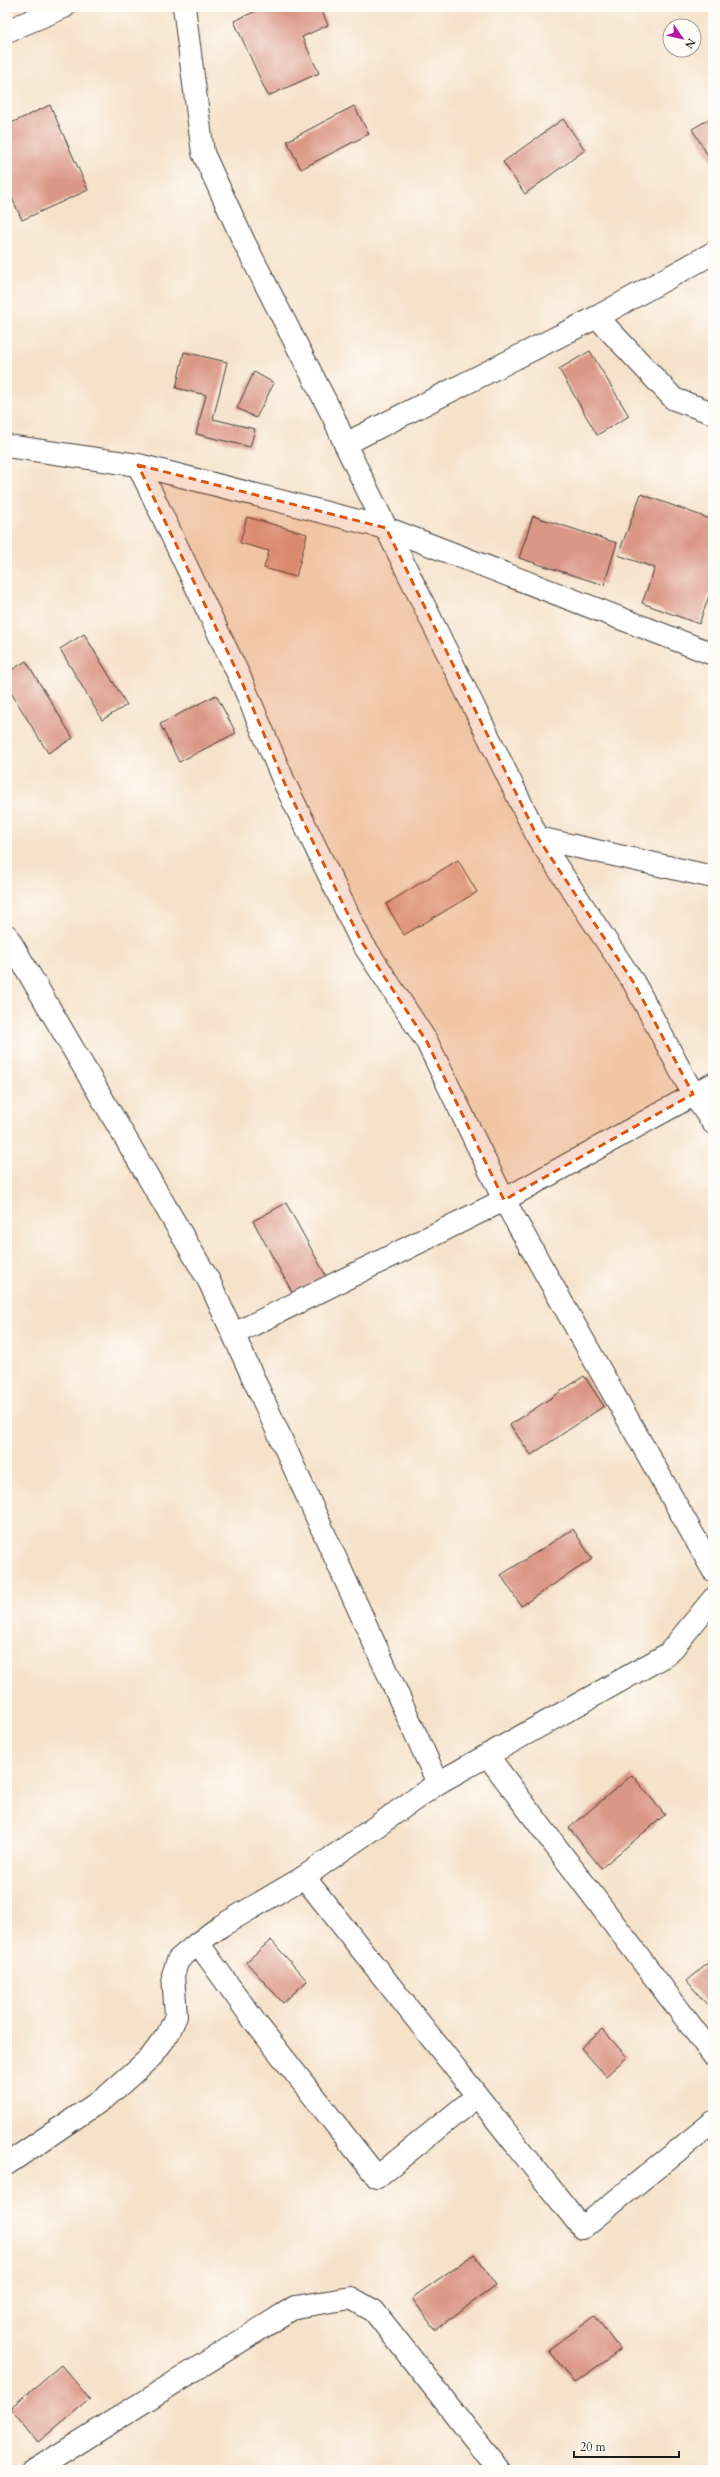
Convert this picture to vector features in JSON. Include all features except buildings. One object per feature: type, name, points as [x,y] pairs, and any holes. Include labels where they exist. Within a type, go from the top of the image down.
[{"type":"street","points":[[7,31],[64,7]]},
{"type":"street","points":[[184,7],[203,153],[244,242],[334,418],[345,444],[538,838],[634,983],[693,1094],[713,1123]]},
{"type":"street","points":[[345,444],[597,317],[713,253]]},
{"type":"street","points":[[597,317],[674,399],[713,414]]},
{"type":"street","points":[[7,446],[138,465],[386,528],[713,653]]},
{"type":"street","points":[[138,465],[361,941],[427,1042],[504,1200],[713,1570]]},
{"type":"street","points":[[538,838],[713,877]]},
{"type":"street","points":[[7,936],[209,1281],[438,1783]]},
{"type":"street","points":[[234,1334],[504,1200],[713,1084]]},
{"type":"street","points":[[7,2164],[106,2097],[151,2057],[168,2034],[176,2016],[173,1974],[178,1960],[198,1943],[221,1926],[304,1877],[438,1783],[668,1654],[713,1599]]},
{"type":"street","points":[[487,1755],[713,2055]]},
{"type":"street","points":[[304,1877],[582,2228],[713,2122]]},
{"type":"street","points":[[198,1943],[255,2022],[377,2177],[477,2096]]},
{"type":"street","points":[[35,2470],[295,2307],[351,2298],[374,2311],[499,2470]]},
{"type":"highlighted area","points":[[138,465],[386,528],[538,838],[634,983],[693,1094],[504,1200],[427,1042],[361,941],[285,784],[241,680]]}]
